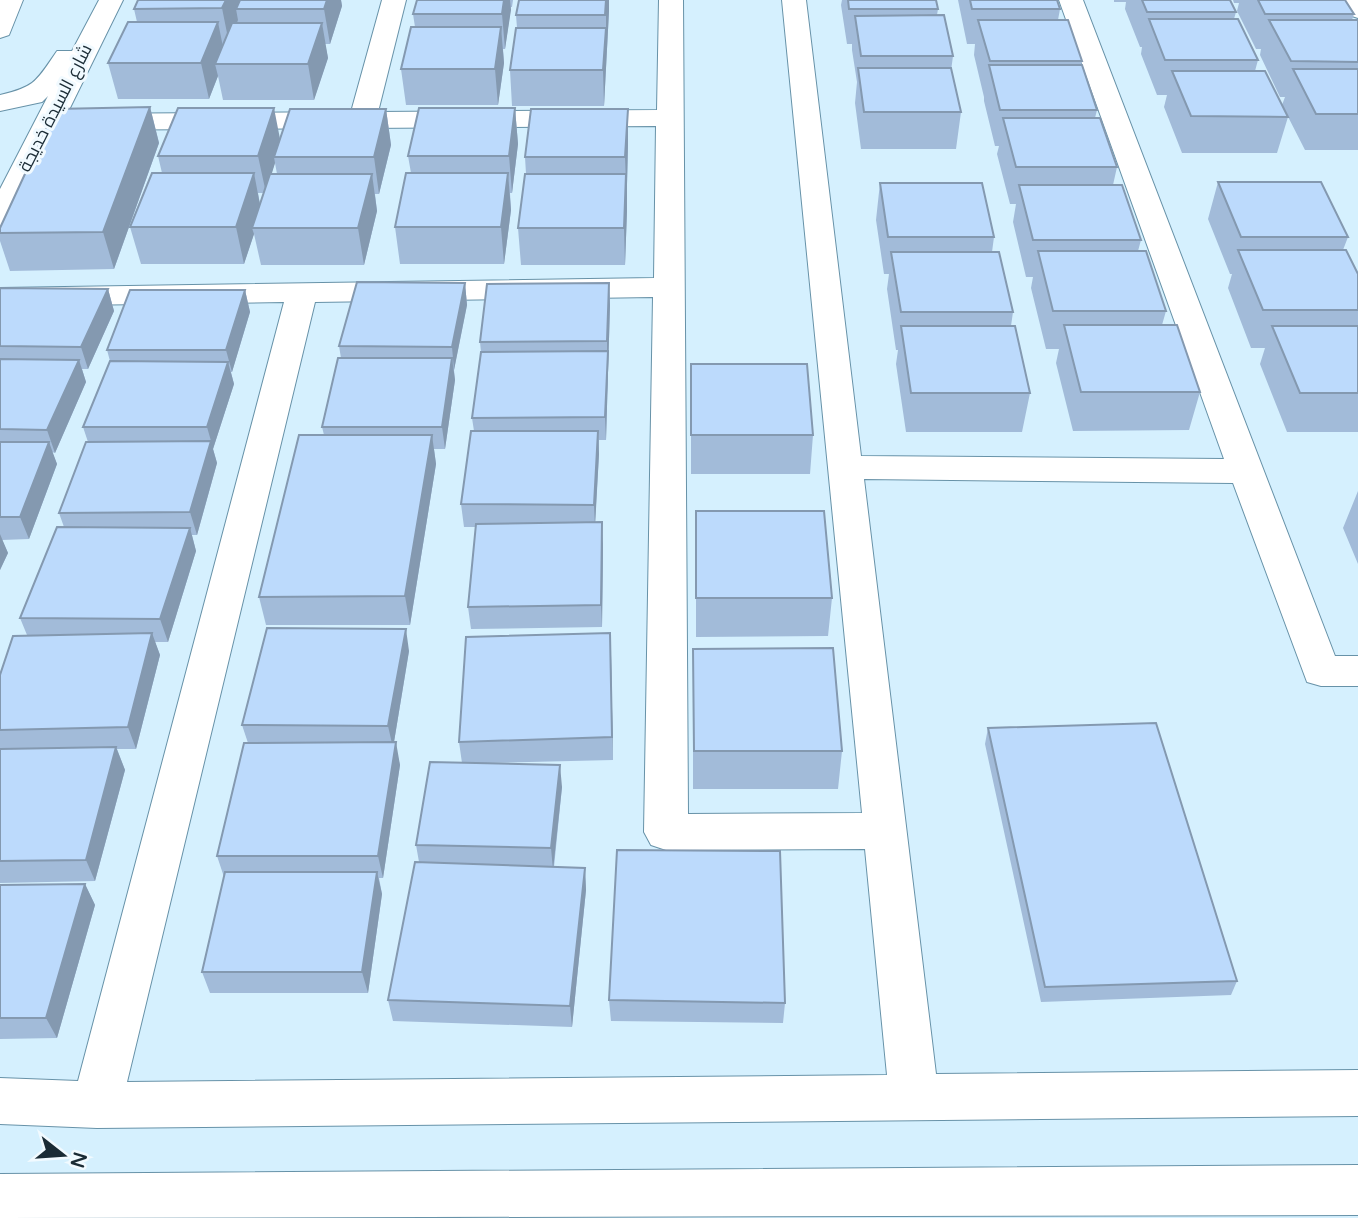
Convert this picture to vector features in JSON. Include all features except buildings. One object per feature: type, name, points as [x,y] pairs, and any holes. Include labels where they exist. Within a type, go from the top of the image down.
[{"type":"street","points":[[0,30],[11,0]]},
{"type":"street","points":[[0,103],[32,96],[55,78],[96,0]]},
{"type":"street","name":"شارع السيدة خديجة","points":[[0,217],[111,0]]},
{"type":"street","points":[[362,121],[394,0]]},
{"type":"street","points":[[671,0],[666,832],[885,831]]},
{"type":"street","points":[[794,0],[914,1096]]},
{"type":"street","points":[[1071,0],[1321,671],[1358,671]]},
{"type":"street","points":[[1352,0],[1358,10]]},
{"type":"street","points":[[48,122],[670,118]]},
{"type":"street","points":[[0,125],[14,127],[18,141],[0,175]]},
{"type":"street","points":[[0,297],[669,287]]},
{"type":"street","points":[[97,1105],[302,292]]},
{"type":"street","points":[[845,467],[1246,471]]},
{"type":"street","points":[[0,1101],[97,1105],[1358,1093]]},
{"type":"street","points":[[0,1199],[1358,1190]]}]
